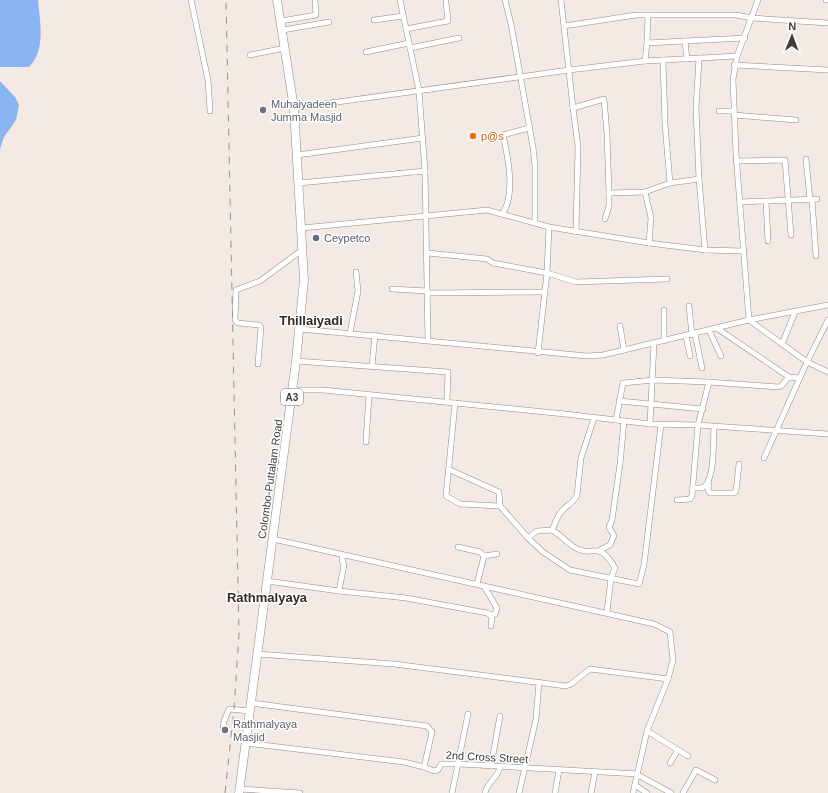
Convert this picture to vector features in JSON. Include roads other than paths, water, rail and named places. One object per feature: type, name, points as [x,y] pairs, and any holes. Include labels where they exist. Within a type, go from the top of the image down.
[{"type":"highway","name":"Colombo-Puttalam Road","points":[[239,791],[296,361],[304,280],[294,108],[283,30],[277,0]]},
{"type":"street","points":[[198,0],[192,2],[208,80],[210,111]]},
{"type":"street","points":[[281,21],[316,15],[315,0]]},
{"type":"street","points":[[400,0],[419,91],[423,138],[428,253],[428,341]]},
{"type":"street","points":[[505,0],[511,24],[535,166],[535,223]]},
{"type":"street","points":[[561,0],[578,147],[576,232]]},
{"type":"street","points":[[758,0],[734,65],[733,78],[736,160],[749,320],[807,362],[827,371]]},
{"type":"street","points":[[406,29],[448,21],[446,2]]},
{"type":"street","points":[[564,26],[636,15],[736,15],[752,18],[828,23]]},
{"type":"street","points":[[645,61],[648,15]]},
{"type":"street","points":[[374,20],[403,16]]},
{"type":"street","points":[[283,30],[329,22]]},
{"type":"street","points":[[366,52],[459,38]]},
{"type":"street","points":[[647,43],[745,38]]},
{"type":"street","points":[[685,41],[687,59]]},
{"type":"street","points":[[250,55],[285,48]]},
{"type":"street","points":[[353,100],[645,61],[737,56]]},
{"type":"street","points":[[699,58],[696,108],[699,179],[705,250]]},
{"type":"street","points":[[663,60],[665,124],[670,183]]},
{"type":"street","points":[[734,65],[828,70]]},
{"type":"street","points":[[294,108],[419,91]]},
{"type":"street","points":[[573,108],[604,99],[607,133],[609,206],[605,219]]},
{"type":"street","points":[[719,111],[796,120]]},
{"type":"street","points":[[502,214],[508,207],[509,181],[503,135],[529,128]]},
{"type":"street","points":[[297,155],[423,138]]},
{"type":"street","points":[[806,159],[813,200],[816,256]]},
{"type":"street","points":[[736,160],[785,160],[790,235]]},
{"type":"street","points":[[299,183],[425,171]]},
{"type":"street","points":[[608,193],[645,192],[670,183],[699,179]]},
{"type":"street","points":[[645,192],[651,218],[649,243]]},
{"type":"street","points":[[740,202],[813,200]]},
{"type":"street","points":[[766,202],[768,241]]},
{"type":"street","points":[[302,228],[487,210],[549,227],[576,232],[705,250],[744,251]]},
{"type":"street","points":[[538,353],[547,273],[549,227]]},
{"type":"street","points":[[258,364],[261,327],[259,325],[238,323],[235,320],[236,290],[260,281],[302,250]]},
{"type":"street","points":[[428,253],[486,259],[493,263],[547,273],[576,282],[667,279]]},
{"type":"street","points":[[350,333],[358,291],[356,272]]},
{"type":"street","points":[[392,289],[427,292],[545,292]]},
{"type":"street","points":[[300,329],[375,335],[538,353],[603,356],[749,320],[828,305]]},
{"type":"street","points":[[689,306],[691,335],[690,356]]},
{"type":"street","points":[[664,310],[664,341]]},
{"type":"street","points":[[782,344],[795,312]]},
{"type":"street","points":[[764,458],[774,433],[777,430],[807,362],[828,320]]},
{"type":"street","points":[[620,326],[624,350]]},
{"type":"street","points":[[718,328],[789,377],[800,378]]},
{"type":"street","points":[[709,330],[721,356]]},
{"type":"street","points":[[372,366],[375,335]]},
{"type":"street","points":[[691,335],[702,368]]},
{"type":"street","points":[[650,424],[654,380],[654,343]]},
{"type":"street","points":[[296,361],[448,372],[447,402]]},
{"type":"street","points":[[616,420],[623,383],[654,380],[778,387],[781,386],[789,377]]},
{"type":"street","points":[[677,500],[690,499],[692,496],[698,425],[709,382]]},
{"type":"street","points":[[292,390],[323,390],[661,425],[698,425],[828,434]]},
{"type":"street","points":[[366,442],[369,395]]},
{"type":"street","points":[[619,401],[703,409]]},
{"type":"street","points":[[456,403],[446,496],[460,504],[500,506]]},
{"type":"street","points":[[552,530],[558,520],[559,513],[575,500],[577,495],[581,458],[594,418]]},
{"type":"street","points":[[528,538],[537,531],[552,530],[580,550],[600,550],[610,545],[614,536],[609,528],[612,520],[620,464],[624,421]]},
{"type":"street","points":[[448,469],[499,492],[500,506],[528,538],[543,552],[570,570],[639,584],[644,565],[652,514],[661,425]]},
{"type":"street","points":[[714,427],[713,456],[708,490],[710,493],[734,493],[736,491],[739,464]]},
{"type":"street","points":[[693,488],[702,488],[706,485],[709,479]]},
{"type":"street","points":[[273,539],[607,612],[654,624],[670,632],[673,660],[668,679],[647,731],[633,793]]},
{"type":"street","points":[[458,547],[480,552],[484,556]]},
{"type":"street","points":[[600,550],[610,559],[615,568],[611,578],[607,612]]},
{"type":"street","points":[[484,556],[497,554]]},
{"type":"street","points":[[339,591],[344,565],[342,560],[343,555]]},
{"type":"street","points":[[477,584],[484,556]]},
{"type":"street","points":[[267,580],[339,591],[406,598],[491,615],[495,614],[496,608],[484,586]]},
{"type":"street","points":[[491,615],[491,626]]},
{"type":"street","points":[[257,654],[394,664],[566,686],[572,684],[590,669],[668,679]]},
{"type":"street","points":[[519,793],[536,719],[539,682]]},
{"type":"street","points":[[251,702],[427,726],[432,732],[424,767]]},
{"type":"street","points":[[223,728],[229,709],[250,711]]},
{"type":"street","points":[[452,793],[468,714]]},
{"type":"street","points":[[491,766],[500,716]]},
{"type":"street","points":[[647,731],[688,756]]},
{"type":"street","name":"2nd Cross Street","points":[[246,743],[404,762],[434,771],[438,770],[441,764],[459,764],[638,775]]},
{"type":"street","points":[[670,763],[678,750]]},
{"type":"street","points":[[485,793],[487,784],[499,773],[500,767]]},
{"type":"street","points":[[555,793],[559,770]]},
{"type":"street","points":[[683,793],[696,770],[715,780]]},
{"type":"street","points":[[591,793],[595,772]]},
{"type":"street","points":[[638,775],[671,793]]},
{"type":"street","points":[[635,785],[647,793]]},
{"type":"street","points":[[239,791],[300,793]]},
{"type":"water","points":[[0,0],[38,0],[41,27],[40,45],[38,53],[29,67],[0,67]]},
{"type":"water","points":[[0,81],[15,97],[19,105],[16,120],[4,137],[0,149]]},
{"type":"railway","points":[[225,793],[234,709],[239,634],[226,0]]},
{"type":"place","name":"Muhaiyadeen Jumma Masjid","points":[[263,110]]},
{"type":"place","name":"p@s","points":[[473,136]]},
{"type":"place","name":"Ceypetco","points":[[316,238]]},
{"type":"place","name":"Rathmalyaya Masjid","points":[[225,730]]},
{"type":"district","name":"Thillaiyadi","points":[[311,320]]},
{"type":"district","name":"Rathmalyaya","points":[[267,597]]}]
